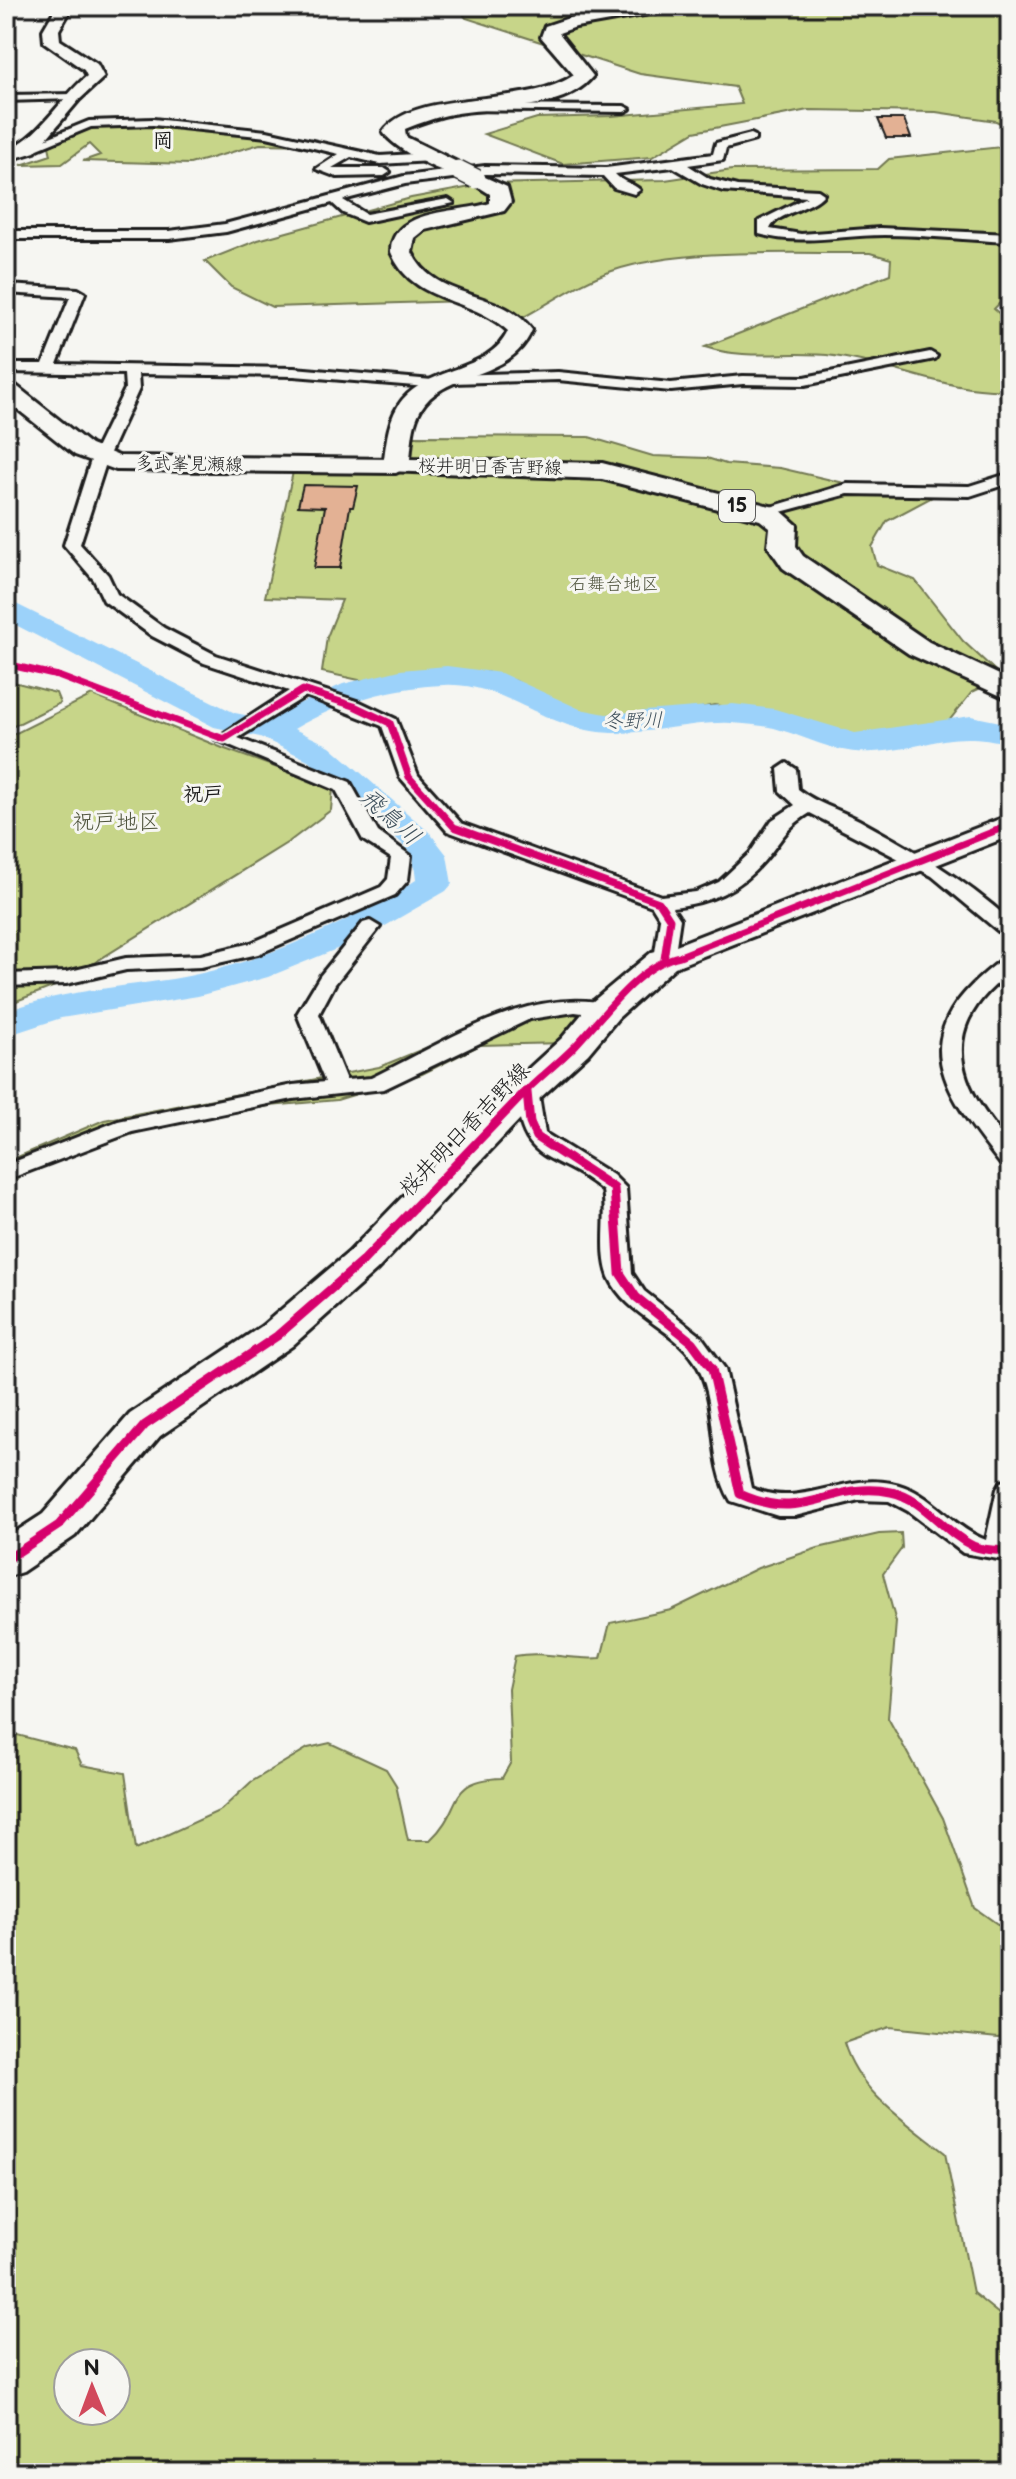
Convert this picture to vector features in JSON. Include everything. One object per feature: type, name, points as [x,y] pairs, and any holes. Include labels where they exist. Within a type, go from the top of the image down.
[{"type":"main road","name":"桜井明日香吉野線","points":[[666,6],[572,22],[551,30],[550,37],[574,60],[584,76],[577,82],[543,95],[449,108],[407,121],[393,132],[399,141],[461,175],[500,191],[501,202],[497,207],[418,226],[402,237],[399,245],[407,264],[441,292],[495,311],[520,330],[519,338],[508,351],[415,399],[409,411],[396,466],[602,471],[762,512]]},
{"type":"main road","name":"15","points":[[762,512],[784,525],[782,546],[793,562],[919,648],[1010,691]]},
{"type":"main road","name":"桜井明日香吉野線","points":[[6,1560],[59,1525],[145,1425],[277,1336],[363,1261],[527,1090],[575,1046],[605,1010],[664,959],[680,956],[1010,825]]},
{"type":"street","points":[[29,148],[73,96],[96,77],[91,67],[52,42],[51,30],[65,6]]},
{"type":"street","points":[[6,98],[73,96]]},
{"type":"street","points":[[449,108],[624,109]]},
{"type":"street","points":[[6,156],[89,124],[153,122],[267,134],[380,160],[431,157]]},
{"type":"street","points":[[6,235],[169,235],[226,228],[404,180],[485,170],[606,172],[678,165],[719,157],[720,146],[725,142],[751,138]]},
{"type":"street","points":[[347,154],[322,169],[337,173],[461,175]]},
{"type":"street","points":[[678,165],[694,171],[707,183],[749,193],[818,194],[811,203],[781,211],[763,224],[764,231],[779,237],[821,239],[863,232],[1010,238]]},
{"type":"street","points":[[606,172],[618,185],[634,190]]},
{"type":"street","points":[[336,200],[358,216],[372,218],[448,203]]},
{"type":"street","points":[[6,289],[78,293],[48,370]]},
{"type":"street","points":[[6,368],[322,373],[445,381],[558,376],[671,387],[743,380],[805,381],[930,356]]},
{"type":"street","points":[[131,371],[132,389],[100,457],[72,545],[102,579],[110,597],[158,632],[210,659],[354,706],[390,723],[409,777],[454,827],[659,902],[700,898],[726,886],[757,857],[779,824],[809,805]]},
{"type":"street","name":"多武峯見瀬線","points":[[6,389],[83,450],[116,463],[396,466]]},
{"type":"street","points":[[762,512],[847,489],[881,487],[970,491],[1010,478]]},
{"type":"street","points":[[6,980],[66,978],[126,964],[201,961],[258,948],[381,895],[398,880],[401,856],[370,836],[343,786],[232,734],[303,690]]},
{"type":"street","points":[[787,769],[789,791],[965,891],[1010,931]]},
{"type":"street","points":[[659,902],[670,919],[664,959]]},
{"type":"street","points":[[338,1088],[308,1014],[316,992],[354,951],[370,927]]},
{"type":"street","points":[[1010,963],[967,1001],[952,1037],[950,1053],[957,1090],[1010,1161]]},
{"type":"street","points":[[6,1173],[126,1126],[233,1103],[376,1084],[409,1071],[525,1013],[575,1006],[605,1010]]},
{"type":"street","points":[[527,1090],[532,1131],[540,1142],[604,1178],[614,1188],[620,1274],[631,1291],[702,1350],[714,1372],[729,1460],[740,1494],[762,1507],[795,1508],[878,1490],[922,1505],[974,1547],[1006,1551],[999,1534],[1010,1489]]},
{"type":"green space","points":[[457,6],[613,11],[666,6],[1010,6],[1010,128],[996,121],[936,112],[808,110],[694,132],[652,157],[563,164],[484,134],[537,118],[612,116],[742,104],[735,87],[640,74],[466,18]]},
{"type":"green space","points":[[116,124],[205,130],[309,145],[260,144],[190,164],[83,161],[100,155],[89,144],[62,164],[21,165],[51,155],[49,146],[92,128]]},
{"type":"green space","points":[[1010,146],[1010,292],[994,309],[1010,323],[1010,390],[943,383],[834,356],[737,353],[705,347],[890,274],[891,259],[870,253],[739,253],[640,263],[589,280],[524,317],[465,301],[272,307],[231,287],[205,261],[258,240],[411,198],[487,184],[665,180],[732,170],[878,169],[889,159]]},
{"type":"green space","name":"石舞台地区","points":[[413,436],[589,437],[653,456],[707,458],[726,464],[780,468],[857,486],[940,493],[887,521],[872,547],[877,565],[915,580],[963,641],[1003,678],[972,692],[948,722],[916,726],[870,738],[833,738],[801,723],[755,710],[714,705],[666,716],[588,718],[563,709],[516,681],[486,672],[408,673],[368,682],[322,672],[327,637],[342,600],[265,597],[293,472],[401,471],[407,442]]},
{"type":"green space","points":[[6,680],[56,693],[60,703],[6,730]]},
{"type":"green space","name":"祝戸地区","points":[[92,695],[225,749],[333,788],[331,810],[290,841],[60,984],[6,1005],[6,738]]},
{"type":"green space","points":[[552,1004],[584,1018],[566,1043],[480,1045],[422,1074],[337,1100],[269,1106],[144,1130],[34,1169],[6,1185],[6,1162],[104,1120],[379,1067],[514,1012]]},
{"type":"green space","points":[[901,1533],[902,1548],[883,1574],[896,1622],[888,1718],[943,1818],[975,1908],[1010,1933],[1010,2035],[998,2038],[890,2027],[844,2043],[851,2061],[872,2092],[945,2153],[973,2293],[1010,2323],[1010,2473],[6,2473],[6,1732],[75,1750],[82,1765],[125,1773],[136,1849],[221,1810],[251,1782],[308,1748],[330,1743],[386,1769],[396,1785],[408,1840],[430,1840],[441,1828],[463,1790],[484,1780],[502,1778],[511,1762],[508,1689],[515,1656],[536,1654],[601,1658],[610,1623],[671,1610],[758,1568],[818,1548],[879,1534]]},
{"type":"building","points":[[878,119],[904,119],[911,138],[886,138]]},
{"type":"building","points":[[303,485],[358,486],[353,507],[350,507],[340,568],[314,568],[325,507],[298,506]]},
{"type":"waterway","name":"飛鳥川","points":[[6,608],[225,720],[270,730]]},
{"type":"waterway","name":"冬野川","points":[[270,730],[311,707],[354,690],[400,680],[447,675],[490,680],[568,715],[606,724],[733,714],[775,719],[832,739],[855,743],[894,740],[952,727],[991,728],[1010,734]]},
{"type":"waterway","name":"飛鳥川","points":[[6,1025],[53,1009],[174,990],[255,969],[353,929],[434,884],[430,855],[418,840],[319,753],[270,730]]},
{"type":"cycle path","points":[[6,664],[58,676],[224,739],[303,690],[354,706],[390,723],[409,777],[454,827],[659,902],[670,919],[664,959]]},
{"type":"cycle path","points":[[6,1560],[59,1525],[145,1425],[277,1336],[363,1261],[527,1090],[575,1046],[605,1010],[664,959],[680,956],[1010,825]]},
{"type":"cycle path","points":[[527,1090],[528,1114],[536,1137],[614,1188],[618,1263],[626,1285],[636,1297],[692,1342],[712,1369],[721,1399],[730,1463],[740,1494],[778,1507],[859,1491],[893,1492],[918,1504],[973,1546],[1010,1551]]},
{"type":"district","name":"岡","points":[[163,141]]},
{"type":"district","name":"祝戸","points":[[203,795]]}]
